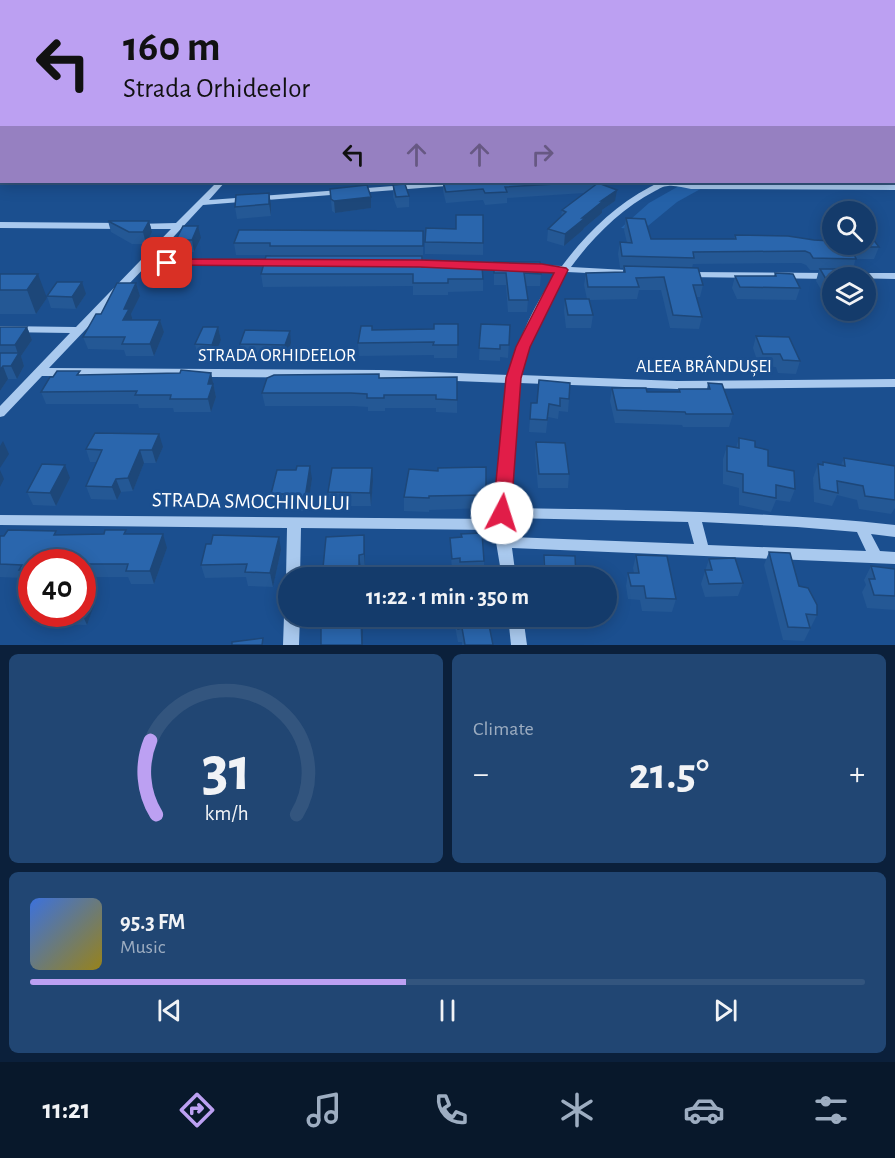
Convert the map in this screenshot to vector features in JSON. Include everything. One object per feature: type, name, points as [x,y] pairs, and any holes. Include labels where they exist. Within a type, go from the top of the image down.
[{"type":"street","points":[[0,413],[219,183]]},
{"type":"street","points":[[202,203],[459,183]]},
{"type":"street","points":[[506,567],[502,519],[514,378],[523,347],[562,270],[584,245],[632,201],[664,183]]},
{"type":"street","points":[[672,183],[691,186],[895,187]]},
{"type":"street","points":[[0,225],[177,226]]},
{"type":"street","points":[[144,263],[294,263]]},
{"type":"street","points":[[397,263],[532,267],[641,274]]},
{"type":"street","points":[[676,275],[895,276]]},
{"type":"street","points":[[0,329],[80,330]]},
{"type":"street","name":"STRADA ORHIDEELOR","points":[[39,372],[380,374],[514,378]]},
{"type":"street","name":"ALEEA BRÂNDUȘEI","points":[[514,378],[677,385],[895,383]]},
{"type":"street","points":[[694,517],[702,549]]},
{"type":"street","name":"STRADA SMOCHINULUI","points":[[0,519],[294,523],[694,517],[895,531]]},
{"type":"street","points":[[293,567],[294,523]]},
{"type":"street","points":[[861,527],[875,555]]},
{"type":"street","points":[[503,542],[875,555],[895,558]]},
{"type":"street","points":[[291,645],[292,627]]},
{"type":"street","points":[[517,627],[519,645]]},
{"type":"shaded area","points":[[684,183],[711,183],[677,202],[643,230],[621,228],[649,203]]},
{"type":"building","points":[[443,183],[573,183],[505,187],[507,192],[485,193],[483,189],[446,192]]},
{"type":"building","points":[[598,183],[617,190],[601,201],[603,201],[565,234],[548,229],[566,212],[562,210]]},
{"type":"building","points":[[405,184],[409,196],[396,197],[393,185]]},
{"type":"building","points":[[367,185],[371,197],[334,201],[331,199],[330,189]]},
{"type":"building","points":[[269,193],[269,204],[235,207],[236,195]]},
{"type":"building","points":[[456,215],[483,215],[483,243],[425,242],[426,228],[456,229]]},
{"type":"building","points":[[626,218],[645,219],[651,239],[736,239],[735,235],[788,236],[822,240],[822,255],[854,255],[856,259],[813,258],[805,251],[693,252],[694,258],[622,256],[620,242],[632,243]]},
{"type":"building","points":[[108,221],[149,221],[143,232],[129,232]]},
{"type":"building","points":[[183,226],[198,226],[192,240],[176,240]]},
{"type":"building","points":[[239,230],[423,231],[423,246],[270,246],[270,243],[234,243]]},
{"type":"building","points":[[266,256],[422,256],[422,267],[482,267],[483,279],[448,279],[448,283],[413,283],[413,274],[261,274]]},
{"type":"building","points":[[494,262],[540,262],[541,274],[524,273],[528,300],[509,300],[506,273],[494,273]]},
{"type":"building","points":[[624,266],[698,268],[703,285],[693,285],[702,317],[673,315],[664,277],[636,278],[639,287],[588,287],[586,273],[625,272]]},
{"type":"building","points":[[775,273],[793,274],[800,288],[740,287],[735,276],[776,276]]},
{"type":"building","points":[[0,274],[38,274],[27,290],[0,290]]},
{"type":"building","points":[[57,282],[82,282],[72,297],[47,296]]},
{"type":"building","points":[[117,283],[136,283],[124,309],[129,309],[123,320],[160,320],[150,344],[122,344],[125,337],[83,337],[96,314],[101,314]]},
{"type":"building","points":[[565,299],[589,299],[593,315],[568,315]]},
{"type":"building","points":[[434,324],[458,324],[458,345],[433,345],[434,342],[358,343],[361,326],[372,326],[372,330],[434,329]]},
{"type":"building","points":[[481,324],[510,325],[509,345],[500,345],[500,349],[479,348]]},
{"type":"building","points":[[0,327],[27,327],[15,345],[0,345]]},
{"type":"building","points":[[203,327],[218,327],[212,345],[195,344]]},
{"type":"building","points":[[245,330],[290,331],[285,345],[240,344]]},
{"type":"building","points":[[756,336],[789,337],[800,361],[783,360],[780,354],[763,354]]},
{"type":"building","points":[[0,353],[19,353],[11,366],[3,366],[0,370]]},
{"type":"building","points":[[181,370],[211,373],[208,384],[213,384],[208,399],[170,399],[171,395],[135,395],[137,391],[41,392],[50,377],[53,377],[57,371],[80,371],[77,375],[180,373]]},
{"type":"building","points":[[379,374],[379,378],[457,377],[457,400],[436,399],[436,395],[384,395],[384,398],[367,398],[367,394],[351,393],[262,393],[267,378],[274,375]]},
{"type":"building","points":[[539,380],[570,383],[569,399],[560,398],[560,406],[549,404],[547,420],[530,419],[531,403],[537,403]]},
{"type":"building","points":[[708,383],[722,384],[733,414],[617,410],[612,388],[646,388],[647,392],[680,392],[679,389],[710,389]]},
{"type":"building","points":[[95,433],[159,434],[152,450],[140,450],[128,478],[116,479],[112,487],[86,486],[102,450],[86,449]]},
{"type":"building","points":[[739,438],[755,441],[755,447],[768,450],[768,466],[794,471],[795,489],[776,485],[776,498],[743,492],[743,474],[727,471],[727,446],[739,448]]},
{"type":"building","points":[[536,442],[565,443],[569,474],[539,474]]},
{"type":"building","points":[[844,458],[895,466],[895,500],[865,496],[863,486],[837,481],[838,493],[820,489],[818,464],[823,465],[823,462],[845,466]]},
{"type":"building","points":[[42,464],[65,465],[50,493],[27,492]]},
{"type":"building","points":[[297,466],[310,466],[305,498],[286,498],[287,494],[271,494],[277,470],[296,470]]},
{"type":"building","points":[[486,467],[486,495],[404,497],[409,469],[438,471],[438,468]]},
{"type":"building","points":[[332,468],[372,468],[370,493],[328,492]]},
{"type":"building","points":[[8,530],[56,531],[54,535],[104,534],[105,530],[126,530],[124,534],[163,534],[150,571],[126,571],[128,564],[96,564],[96,549],[18,549],[18,565],[0,564],[0,536],[4,536]]},
{"type":"building","points":[[482,533],[484,561],[460,562],[460,558],[452,559],[450,538],[462,537],[461,534]]},
{"type":"building","points":[[213,535],[279,537],[270,573],[245,572],[247,564],[201,565],[206,544],[211,544]]},
{"type":"building","points":[[364,535],[364,554],[359,555],[359,567],[323,567],[326,537]]},
{"type":"building","points":[[769,552],[790,553],[799,586],[808,588],[817,605],[817,615],[806,614],[810,628],[788,627]]},
{"type":"building","points":[[544,555],[575,556],[576,567],[545,567]]},
{"type":"building","points":[[636,555],[667,556],[676,599],[646,598],[644,586],[631,586],[628,573],[639,573]]},
{"type":"building","points":[[735,558],[743,583],[709,584],[705,570],[712,570],[709,559]]},
{"type":"building","points":[[871,566],[895,569],[895,596],[874,595],[869,579],[875,579]]},
{"type":"building","points":[[321,627],[361,627],[362,645],[321,645]]},
{"type":"building","points":[[458,627],[489,627],[493,645],[465,645],[462,628],[458,629]]},
{"type":"building","points":[[263,638],[262,645],[232,645],[232,642]]},
{"type":"route","points":[[167,263],[420,263],[562,270],[523,347],[514,378],[502,513]]}]
